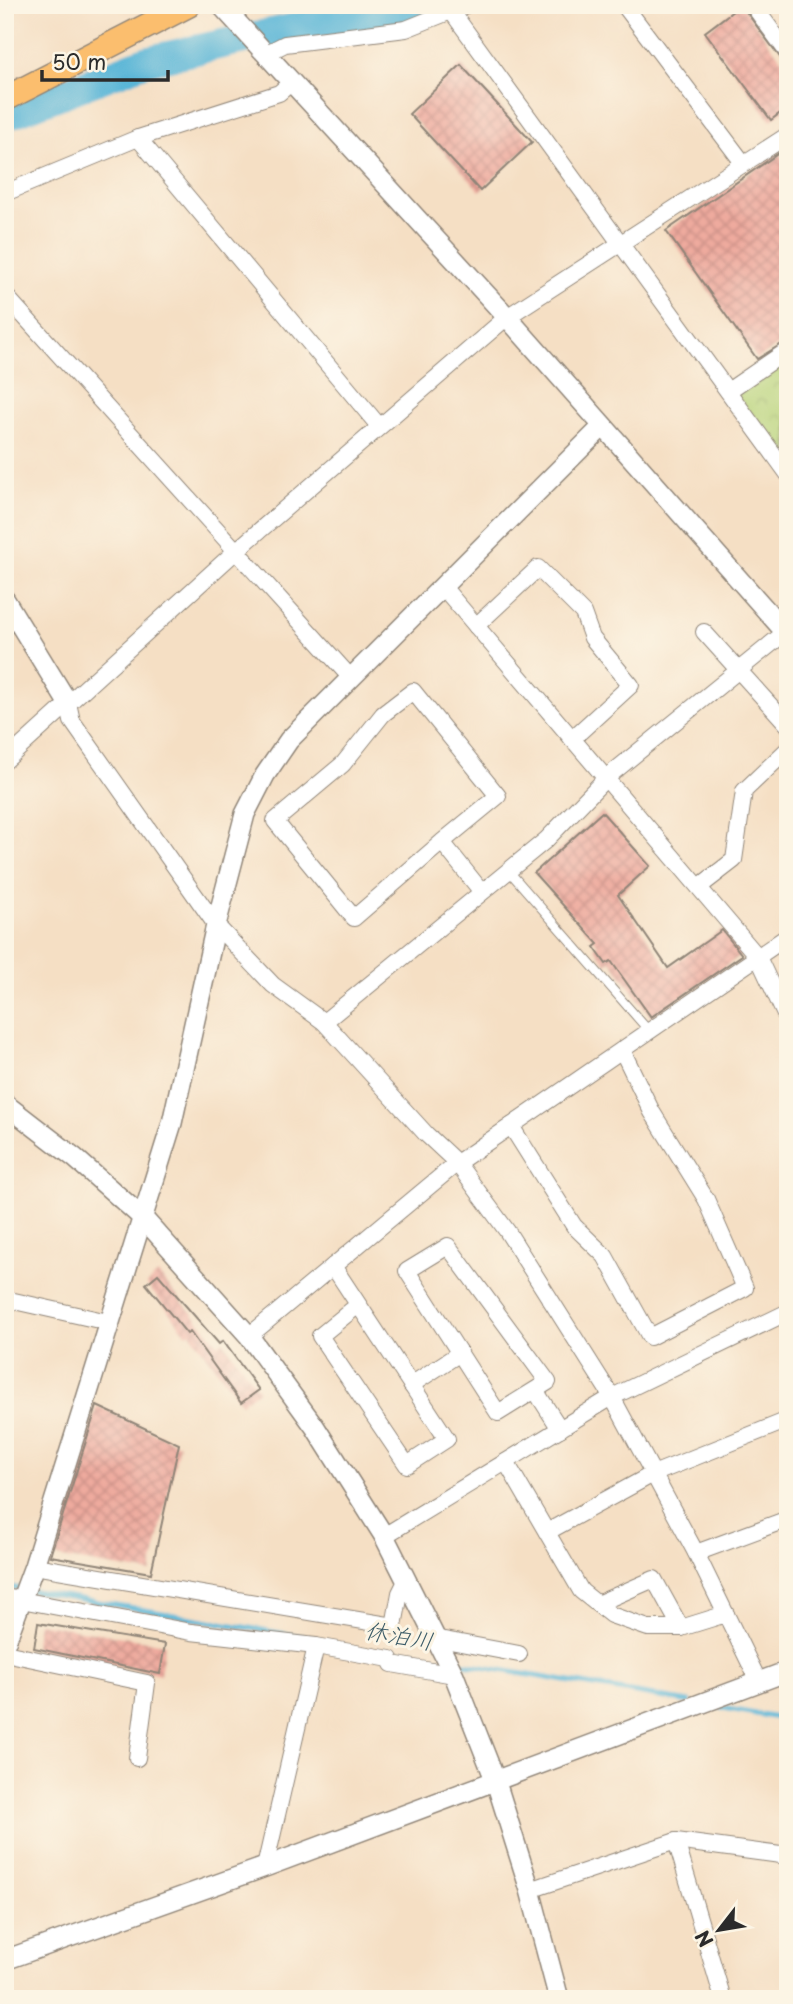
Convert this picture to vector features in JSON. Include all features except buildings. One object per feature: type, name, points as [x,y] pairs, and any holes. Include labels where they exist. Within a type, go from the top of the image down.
[{"type":"main road","points":[[5,99],[188,5]]},
{"type":"street","points":[[221,5],[507,317],[787,632],[606,778],[546,840],[324,1022]]},
{"type":"street","points":[[624,5],[744,164]]},
{"type":"street","points":[[753,5],[788,53]]},
{"type":"street","points":[[263,49],[406,29],[459,8],[621,245],[788,474]]},
{"type":"street","points":[[5,193],[138,138],[279,93],[292,82]]},
{"type":"street","points":[[5,761],[237,550],[507,317],[788,135]]},
{"type":"street","points":[[138,138],[379,426]]},
{"type":"street","points":[[5,295],[351,678]]},
{"type":"street","points":[[728,391],[788,350]]},
{"type":"street","points":[[5,1644],[13,1598],[31,1573],[108,1322],[144,1219],[185,1070],[216,925],[245,814],[265,775],[289,740],[603,426]]},
{"type":"street","points":[[476,626],[538,568],[583,612],[592,638],[631,685],[572,739]]},
{"type":"street","points":[[443,587],[758,957],[788,1021]]},
{"type":"street","points":[[5,600],[68,703],[72,721],[216,925],[273,985],[324,1022],[426,1134],[457,1163],[507,1231],[612,1397],[696,1553],[759,1682]]},
{"type":"street","points":[[704,632],[788,725]]},
{"type":"street","points":[[413,691],[498,796],[442,842],[354,918],[275,821],[343,764],[383,715],[413,691]]},
{"type":"street","points":[[699,887],[734,860],[744,791],[788,750]]},
{"type":"street","points":[[442,842],[482,892]]},
{"type":"street","points":[[249,1336],[457,1163],[788,936]]},
{"type":"street","points":[[511,1126],[574,1226],[605,1256],[650,1337],[745,1288],[706,1199],[652,1112],[622,1050]]},
{"type":"street","points":[[5,1104],[75,1158],[144,1219],[249,1336],[315,1427],[384,1536],[451,1671],[496,1782],[530,1890],[559,1999]]},
{"type":"street","points":[[448,1246],[548,1382],[535,1390],[498,1413],[407,1271],[448,1246]]},
{"type":"street","points":[[333,1266],[447,1439],[407,1465],[320,1336],[358,1305]]},
{"type":"street","points":[[5,1299],[108,1322]]},
{"type":"street","points":[[384,1536],[612,1397],[788,1312]]},
{"type":"street","points":[[411,1385],[460,1353]]},
{"type":"street","points":[[535,1390],[560,1429]]},
{"type":"street","points":[[547,1532],[653,1474],[788,1420]]},
{"type":"street","points":[[506,1462],[581,1591],[611,1615],[648,1628],[681,1628],[726,1614]]},
{"type":"street","points":[[696,1553],[788,1519]]},
{"type":"street","points":[[31,1573],[394,1626],[400,1594],[406,1581]]},
{"type":"street","points":[[597,1604],[654,1579],[681,1628]]},
{"type":"street","points":[[13,1598],[191,1632],[316,1646],[390,1659],[392,1664],[451,1671]]},
{"type":"street","points":[[436,1642],[519,1654]]},
{"type":"street","points":[[265,1867],[316,1646]]},
{"type":"street","points":[[5,1653],[148,1683],[137,1758]]},
{"type":"street","points":[[5,1960],[496,1782],[788,1671]]},
{"type":"street","points":[[530,1890],[676,1841],[788,1856]]},
{"type":"street","points":[[676,1841],[723,1999]]},
{"type":"lane","points":[[508,870],[649,1031]]},
{"type":"green space","points":[[788,350],[788,474],[728,391]]},
{"type":"waterway","points":[[5,116],[146,61],[312,24],[409,10],[422,5]]},
{"type":"waterway","name":"休泊川","points":[[5,1586],[309,1638]]},
{"type":"waterway","name":"休泊川","points":[[388,1651],[440,1660]]},
{"type":"waterway","name":"休泊川","points":[[453,1662],[689,1702]]},
{"type":"waterway","name":"休泊川","points":[[712,1706],[788,1720]]}]
